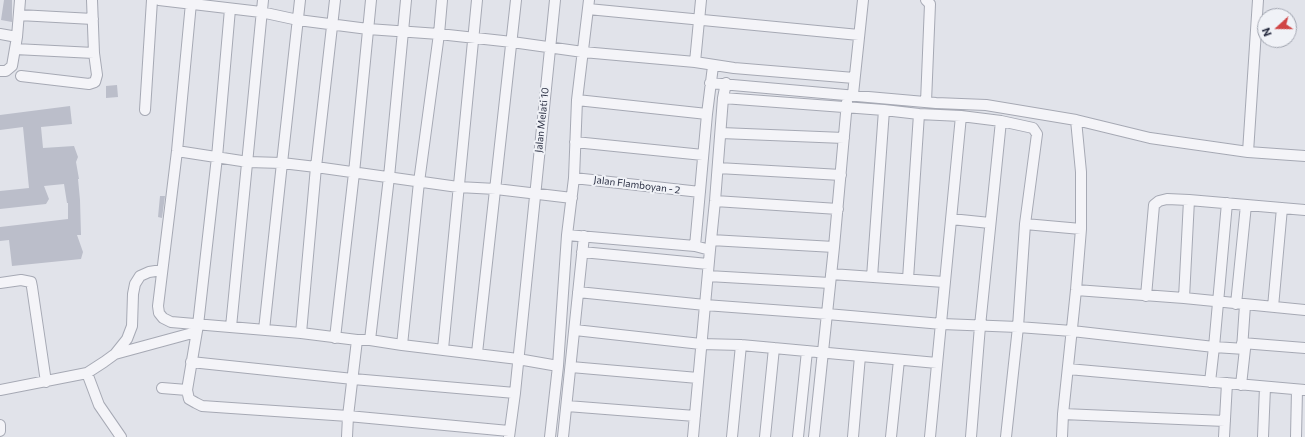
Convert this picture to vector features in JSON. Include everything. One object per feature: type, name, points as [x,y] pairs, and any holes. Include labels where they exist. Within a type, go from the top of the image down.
[{"type":"street","points":[[0,71],[6,71],[12,66],[17,37],[20,0]]},
{"type":"street","points":[[21,76],[89,84],[95,82],[97,75],[94,54],[92,0]]},
{"type":"street","points":[[145,110],[152,0]]},
{"type":"street","points":[[159,0],[261,12],[298,20],[368,29],[439,34],[550,46],[583,52],[695,62],[713,66],[748,70],[854,78]]},
{"type":"street","points":[[231,327],[263,0]]},
{"type":"street","points":[[264,330],[300,0]]},
{"type":"street","points":[[301,333],[316,167],[335,0]]},
{"type":"street","points":[[334,338],[354,173],[371,0]]},
{"type":"street","points":[[370,340],[389,177],[406,0]]},
{"type":"street","points":[[402,345],[419,182],[439,34],[442,0]]},
{"type":"street","points":[[443,349],[477,0]]},
{"type":"street","points":[[478,354],[516,0]]},
{"type":"street","name":"Jalan Melati 10","points":[[509,434],[515,393],[555,0]]},
{"type":"street","points":[[695,62],[701,0]]},
{"type":"street","points":[[814,437],[847,107],[854,78],[864,0]]},
{"type":"street","points":[[1248,152],[1258,0]]},
{"type":"street","points":[[930,1],[931,102],[936,115]]},
{"type":"street","points":[[191,3],[177,151],[158,306],[163,318],[168,321],[197,328],[231,327],[301,333],[334,338],[370,340],[518,359],[558,366]]},
{"type":"street","points":[[550,437],[558,366],[567,235],[574,178],[577,100],[589,5],[700,20],[859,35]]},
{"type":"street","points":[[230,9],[217,157],[197,328],[187,390],[189,399],[202,406],[348,416],[509,434]]},
{"type":"street","points":[[19,15],[93,19]]},
{"type":"street","points":[[0,34],[17,37]]},
{"type":"street","points":[[15,49],[94,54]]},
{"type":"street","points":[[695,246],[710,82],[713,66]]},
{"type":"street","points":[[747,85],[748,70]]},
{"type":"street","points":[[710,82],[931,102],[986,105],[1076,120],[1150,138],[1248,152],[1305,156]]},
{"type":"street","points":[[693,437],[723,98],[726,84]]},
{"type":"street","points":[[723,98],[961,116],[1001,121],[1033,128],[1037,134],[1025,224],[1018,327],[1006,437]]},
{"type":"street","points":[[577,100],[707,114]]},
{"type":"street","points":[[872,277],[884,110]]},
{"type":"street","points":[[908,279],[919,114]]},
{"type":"street","points":[[930,437],[961,116]]},
{"type":"street","points":[[1062,437],[1081,229],[1081,172],[1076,120]]},
{"type":"street","points":[[971,437],[980,326],[1001,121]]},
{"type":"street","points":[[721,133],[844,138]]},
{"type":"street","points":[[575,142],[703,155]]},
{"type":"street","points":[[177,151],[248,162],[282,163],[316,167],[458,187],[496,189],[535,195],[572,198]]},
{"type":"street","points":[[718,168],[840,175]]},
{"type":"street","name":"Jalan Flamboyan - 2","points":[[574,178],[700,192]]},
{"type":"street","points":[[1146,296],[1154,205],[1159,201],[1167,199],[1189,200],[1305,210]]},
{"type":"street","points":[[1184,298],[1189,200]]},
{"type":"street","points":[[715,201],[838,209]]},
{"type":"street","points":[[1210,382],[1227,203]]},
{"type":"street","points":[[1241,385],[1245,349],[1242,346],[1241,304],[1246,205]]},
{"type":"street","points":[[1273,307],[1282,208]]},
{"type":"street","points":[[951,219],[990,224]]},
{"type":"street","points":[[1025,224],[1081,229]]},
{"type":"street","points":[[567,235],[695,246],[834,247]]},
{"type":"street","points":[[563,437],[584,236]]},
{"type":"street","points":[[582,252],[708,264]]},
{"type":"street","points":[[115,354],[127,339],[132,326],[133,294],[135,284],[140,276],[150,272],[162,270]]},
{"type":"street","points":[[708,276],[831,279],[872,277],[944,282]]},
{"type":"street","points":[[0,283],[21,280],[31,282],[46,382]]},
{"type":"street","points":[[1076,290],[1184,298],[1305,310]]},
{"type":"street","points":[[578,292],[705,305],[942,324],[1072,331],[1214,347],[1242,346],[1305,348]]},
{"type":"street","points":[[0,390],[87,373],[115,354],[197,328]]},
{"type":"street","points":[[575,330],[701,344],[774,348],[937,363]]},
{"type":"street","points":[[347,437],[357,340]]},
{"type":"street","points":[[732,437],[741,346]]},
{"type":"street","points":[[765,437],[774,348]]},
{"type":"street","points":[[798,437],[807,351]]},
{"type":"street","points":[[853,437],[860,356]]},
{"type":"street","points":[[891,437],[899,360]]},
{"type":"street","points":[[191,362],[353,379],[515,393]]},
{"type":"street","points":[[571,367],[698,378]]},
{"type":"street","points":[[1068,369],[1301,390],[1296,437]]},
{"type":"street","points":[[87,373],[99,405],[121,437]]},
{"type":"street","points":[[1224,437],[1226,383]]},
{"type":"street","points":[[1263,437],[1265,387]]},
{"type":"street","points":[[162,388],[187,390]]},
{"type":"street","points":[[567,406],[695,416]]},
{"type":"street","points":[[1063,414],[1225,421]]},
{"type":"street","points":[[0,425],[0,431]]},
{"type":"building","points":[[4,0],[12,0],[12,22],[1,20]]},
{"type":"building","points":[[117,85],[118,97],[106,98],[106,86]]},
{"type":"building","points":[[70,106],[72,124],[41,127],[43,148],[74,146],[78,157],[76,162],[79,179],[81,235],[77,235],[83,252],[81,259],[12,266],[9,240],[0,241],[0,227],[68,219],[68,203],[64,184],[44,186],[49,199],[46,204],[0,209],[0,191],[29,188],[23,127],[0,130],[0,115]]},
{"type":"building","points":[[160,196],[165,196],[162,218],[158,217]]}]
